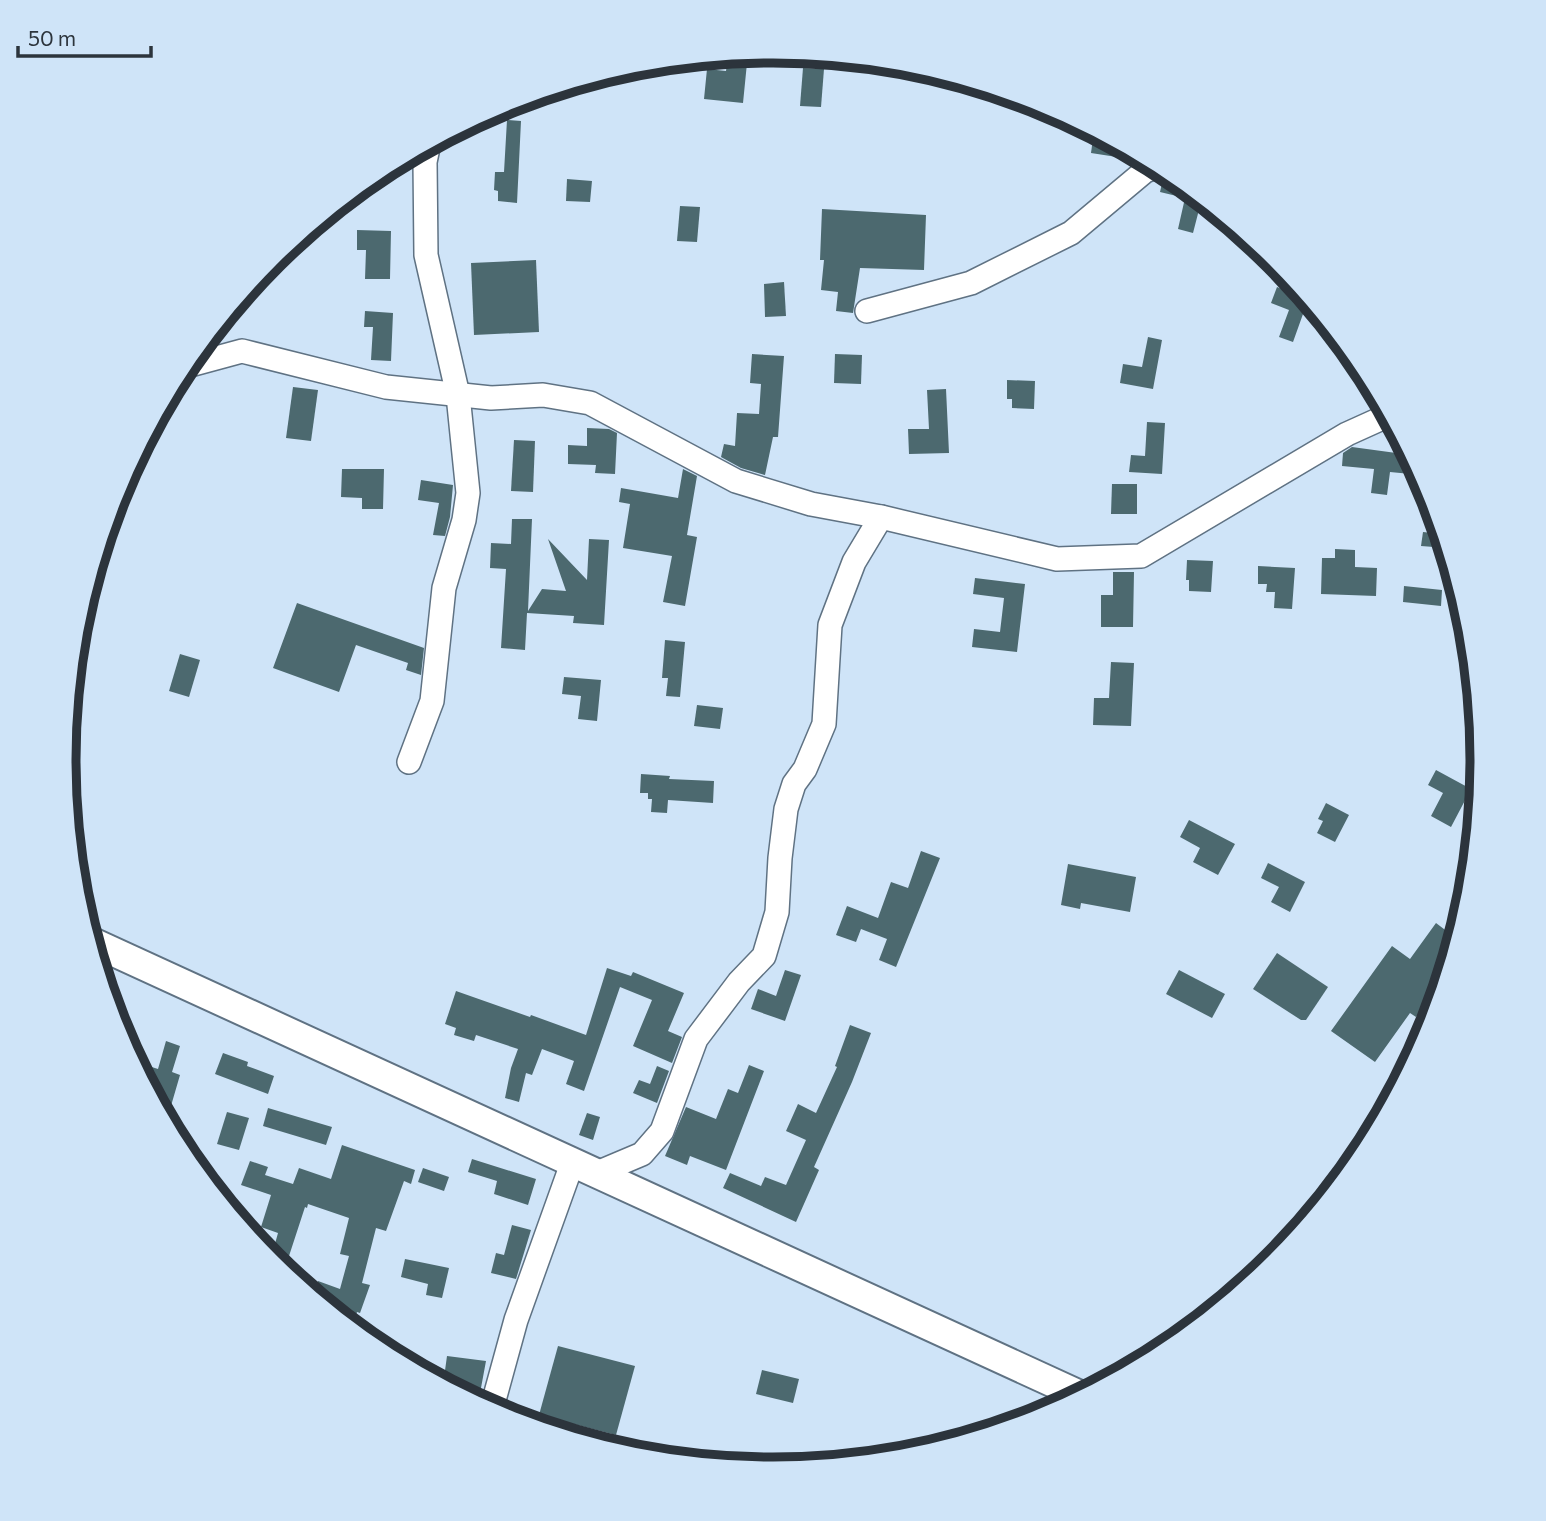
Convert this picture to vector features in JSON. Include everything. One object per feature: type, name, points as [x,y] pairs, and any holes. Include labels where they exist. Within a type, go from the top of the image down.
[{"type":"main road","points":[[101,946],[1071,1391]]},
{"type":"street","points":[[409,762],[432,701],[444,587],[464,520],[468,493],[458,395],[426,255],[427,155]]},
{"type":"street","points":[[867,311],[971,283],[1071,233],[1145,171]]},
{"type":"street","points":[[202,361],[242,351],[386,387],[491,398],[544,395],[590,403],[736,481],[811,504],[881,517],[1057,559],[1141,556],[1347,434],[1381,419]]},
{"type":"street","points":[[494,1400],[516,1320],[585,1167],[642,1154],[662,1130],[696,1039],[764,956],[777,912],[786,808],[794,784],[805,769],[824,724],[830,625],[854,562],[881,517]]},
{"type":"building","points":[[727,64],[747,64],[743,103],[704,99],[707,69],[726,71]]},
{"type":"building","points":[[803,68],[824,69],[821,107],[800,106]]},
{"type":"building","points":[[507,120],[521,121],[517,203],[498,201],[498,191],[494,190],[495,172],[504,172]]},
{"type":"building","points":[[1093,141],[1126,158],[1091,153]]},
{"type":"building","points":[[567,179],[592,181],[590,202],[566,201]]},
{"type":"building","points":[[1162,182],[1199,208],[1193,233],[1178,229],[1185,198],[1160,192]]},
{"type":"building","points":[[680,206],[700,207],[697,242],[677,241]]},
{"type":"building","points":[[822,209],[926,215],[924,270],[860,268],[853,313],[836,311],[838,292],[821,290],[824,260],[820,260]]},
{"type":"building","points":[[357,230],[391,231],[390,279],[365,279],[366,250],[357,250]]},
{"type":"building","points":[[536,260],[539,332],[474,335],[471,263]]},
{"type":"building","points":[[784,282],[786,316],[765,317],[764,284]]},
{"type":"building","points":[[1277,287],[1289,292],[1304,310],[1293,342],[1279,337],[1289,310],[1271,303]]},
{"type":"building","points":[[365,311],[393,313],[391,361],[371,360],[373,327],[364,327]]},
{"type":"building","points":[[1148,337],[1162,340],[1153,389],[1120,383],[1123,364],[1142,367]]},
{"type":"building","points":[[752,354],[784,356],[778,437],[773,437],[765,475],[741,468],[721,457],[724,444],[735,446],[737,413],[759,414],[761,384],[750,383]]},
{"type":"building","points":[[835,354],[862,355],[861,384],[834,383]]},
{"type":"building","points":[[1007,380],[1035,381],[1034,409],[1012,408],[1012,399],[1007,399]]},
{"type":"building","points":[[293,387],[318,390],[311,441],[286,438]]},
{"type":"building","points":[[946,389],[949,453],[909,454],[908,429],[929,429],[927,390]]},
{"type":"building","points":[[1147,422],[1165,423],[1162,474],[1129,472],[1131,455],[1145,456]]},
{"type":"building","points":[[587,428],[609,429],[617,433],[615,474],[595,473],[596,465],[568,464],[568,445],[587,446]]},
{"type":"building","points":[[514,440],[535,441],[533,492],[511,491]]},
{"type":"building","points":[[1352,447],[1400,453],[1408,474],[1390,472],[1387,495],[1371,493],[1374,469],[1342,466],[1343,453]]},
{"type":"building","points":[[342,469],[384,469],[383,509],[362,509],[362,498],[341,497]]},
{"type":"building","points":[[683,469],[697,476],[687,535],[697,537],[685,606],[663,602],[672,556],[623,548],[630,504],[619,502],[621,488],[678,498]]},
{"type":"building","points":[[421,480],[453,485],[445,536],[433,535],[439,503],[418,500]]},
{"type":"building","points":[[1112,484],[1137,484],[1137,514],[1111,514]]},
{"type":"building","points":[[512,519],[532,519],[528,611],[542,589],[566,591],[548,539],[587,580],[589,539],[609,540],[604,625],[573,623],[574,616],[527,613],[525,650],[501,648],[506,569],[490,568],[491,543],[511,544]]},
{"type":"building","points":[[1423,532],[1432,533],[1437,547],[1421,546]]},
{"type":"building","points":[[1335,549],[1355,550],[1355,567],[1377,568],[1376,596],[1321,594],[1322,558],[1335,558]]},
{"type":"building","points":[[1187,560],[1213,561],[1211,592],[1189,591],[1189,580],[1186,580]]},
{"type":"building","points":[[1258,566],[1295,568],[1292,609],[1274,608],[1275,592],[1266,592],[1267,584],[1258,584]]},
{"type":"building","points":[[1113,572],[1134,572],[1133,627],[1101,627],[1101,595],[1113,595]]},
{"type":"building","points":[[975,578],[1025,584],[1017,652],[972,647],[974,629],[1000,632],[1004,598],[973,594]]},
{"type":"building","points":[[1404,586],[1442,590],[1441,606],[1403,602]]},
{"type":"building","points":[[297,603],[424,648],[421,675],[406,670],[408,663],[356,645],[339,692],[273,668]]},
{"type":"building","points":[[665,640],[685,642],[680,697],[666,696],[668,678],[662,678]]},
{"type":"building","points":[[180,654],[200,660],[189,697],[169,691]]},
{"type":"building","points":[[1111,662],[1134,663],[1131,726],[1093,725],[1094,698],[1109,698]]},
{"type":"building","points":[[564,677],[601,680],[597,721],[578,719],[581,696],[562,694]]},
{"type":"building","points":[[697,705],[723,708],[720,729],[694,726]]},
{"type":"building","points":[[1436,770],[1469,788],[1451,827],[1431,816],[1443,793],[1428,785]]},
{"type":"building","points":[[641,774],[670,776],[669,779],[714,781],[713,803],[668,800],[667,813],[651,812],[652,799],[648,799],[648,793],[640,793]]},
{"type":"building","points":[[1326,803],[1349,815],[1335,842],[1317,833],[1323,821],[1318,819]]},
{"type":"building","points":[[1189,820],[1235,844],[1218,875],[1193,862],[1200,848],[1180,837]]},
{"type":"building","points":[[921,851],[940,858],[896,967],[879,960],[887,939],[861,929],[856,942],[836,935],[847,906],[878,918],[891,882],[908,888]]},
{"type":"building","points":[[1268,863],[1305,882],[1290,912],[1271,902],[1279,887],[1261,878]]},
{"type":"building","points":[[1068,864],[1136,877],[1130,912],[1081,903],[1080,909],[1061,905]]},
{"type":"building","points":[[1436,923],[1449,933],[1426,1003],[1416,1017],[1410,1013],[1375,1062],[1331,1031],[1392,946],[1410,959]]},
{"type":"building","points":[[1277,953],[1328,987],[1306,1020],[1301,1020],[1253,989]]},
{"type":"building","points":[[607,968],[631,976],[633,972],[684,993],[668,1031],[682,1037],[672,1063],[633,1046],[652,1000],[620,987],[584,1091],[566,1084],[574,1061],[542,1049],[532,1075],[526,1073],[519,1102],[505,1098],[518,1049],[476,1035],[474,1041],[454,1035],[456,1028],[445,1024],[456,991],[586,1035]]},
{"type":"building","points":[[785,970],[801,975],[785,1021],[751,1009],[758,989],[776,996]]},
{"type":"building","points":[[1179,970],[1225,994],[1212,1018],[1166,994]]},
{"type":"building","points":[[850,1025],[871,1033],[814,1167],[819,1170],[796,1222],[723,1188],[730,1173],[761,1186],[765,1177],[786,1185],[806,1140],[786,1131],[798,1104],[816,1113],[837,1067],[835,1066]]},
{"type":"building","points":[[166,1041],[180,1046],[172,1072],[180,1075],[170,1110],[145,1065],[158,1069]]},
{"type":"building","points":[[223,1053],[274,1076],[268,1094],[215,1074]]},
{"type":"building","points":[[749,1065],[764,1071],[726,1170],[690,1156],[687,1165],[665,1156],[686,1107],[716,1119],[728,1089],[738,1093]]},
{"type":"building","points":[[657,1066],[669,1071],[657,1103],[633,1093],[639,1080],[650,1084]]},
{"type":"building","points":[[268,1108],[332,1127],[326,1145],[263,1126]]},
{"type":"building","points":[[227,1112],[249,1118],[239,1150],[217,1144]]},
{"type":"building","points":[[587,1113],[600,1117],[593,1140],[579,1135]]},
{"type":"building","points":[[342,1145],[415,1170],[411,1184],[404,1181],[386,1231],[376,1228],[362,1283],[370,1285],[360,1313],[357,1312],[355,1319],[316,1287],[318,1281],[340,1289],[349,1256],[340,1254],[349,1218],[308,1204],[289,1256],[279,1253],[274,1247],[278,1233],[261,1227],[271,1195],[241,1185],[250,1161],[268,1167],[265,1175],[293,1184],[299,1168],[331,1179]]},
{"type":"building","points":[[472,1159],[536,1179],[528,1205],[494,1194],[497,1181],[468,1172]]},
{"type":"building","points":[[423,1168],[449,1177],[444,1191],[418,1182]]},
{"type":"building","points":[[512,1225],[531,1230],[516,1279],[491,1273],[496,1253],[504,1255]]},
{"type":"building","points":[[405,1259],[449,1268],[442,1298],[426,1295],[428,1284],[401,1277]]},
{"type":"building","points":[[558,1346],[635,1366],[616,1435],[539,1415]]},
{"type":"building","points":[[447,1356],[486,1361],[480,1393],[444,1375]]},
{"type":"building","points":[[762,1370],[799,1379],[793,1403],[756,1394]]}]
